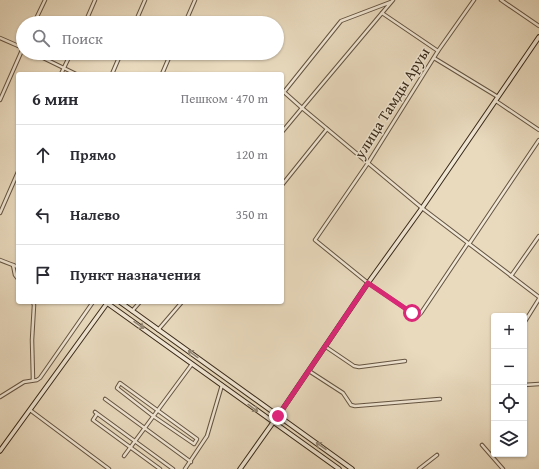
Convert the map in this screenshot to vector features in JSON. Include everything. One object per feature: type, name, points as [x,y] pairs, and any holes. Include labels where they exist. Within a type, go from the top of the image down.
[{"type":"street","points":[[37,16],[45,0]]},
{"type":"street","points":[[88,16],[95,0]]},
{"type":"street","points":[[138,16],[145,0]]},
{"type":"street","points":[[188,16],[196,0]]},
{"type":"street","name":"улица Тамды Аруы","points":[[368,283],[316,242],[316,238],[368,163],[434,58],[474,0]]},
{"type":"street","points":[[501,0],[539,26]]},
{"type":"street","points":[[284,130],[392,1]]},
{"type":"street","points":[[392,1],[341,21],[284,92],[422,208],[539,298],[527,317]]},
{"type":"street","points":[[382,13],[438,52]]},
{"type":"street","points":[[240,469],[274,422],[368,283],[422,208],[539,37]]},
{"type":"street","points":[[0,38],[16,45]]},
{"type":"street","points":[[434,58],[497,99],[539,130]]},
{"type":"street","points":[[0,100],[18,60]]},
{"type":"street","points":[[47,60],[72,72]]},
{"type":"street","points":[[62,72],[68,60]]},
{"type":"street","points":[[113,72],[118,60]]},
{"type":"street","points":[[163,72],[168,60]]},
{"type":"street","points":[[284,182],[327,129]]},
{"type":"street","points":[[368,283],[418,316],[539,140]]},
{"type":"street","points":[[0,213],[16,177]]},
{"type":"street","points":[[511,276],[539,236]]},
{"type":"street","points":[[0,260],[16,266]]},
{"type":"street","points":[[12,265],[16,276]]},
{"type":"street","points":[[33,380],[32,340],[34,304]]},
{"type":"street","points":[[0,396],[24,382],[40,378],[92,304]]},
{"type":"street","points":[[0,451],[106,304]]},
{"type":"street","points":[[110,304],[339,469]]},
{"type":"street","points":[[123,304],[352,469]]},
{"type":"street","points":[[132,311],[138,304]]},
{"type":"street","points":[[158,330],[180,304]]},
{"type":"street","points":[[326,346],[354,366],[359,367],[405,361]]},
{"type":"street","points":[[124,456],[192,364]]},
{"type":"street","points":[[309,371],[343,393],[351,404],[355,406],[440,399]]},
{"type":"street","points":[[121,383],[197,439],[192,444],[153,416],[117,388],[121,383]]},
{"type":"street","points":[[527,385],[539,384]]},
{"type":"street","points":[[186,469],[207,436],[222,385]]},
{"type":"street","points":[[105,399],[190,462]]},
{"type":"street","points":[[30,410],[109,469]]},
{"type":"street","points":[[272,412],[276,413],[282,410]]},
{"type":"street","points":[[282,410],[284,421]]},
{"type":"street","points":[[160,469],[93,420],[96,413],[173,469]]},
{"type":"street","points":[[482,445],[503,469]]},
{"type":"street","points":[[419,469],[438,455]]},
{"type":"route","points":[[278,416],[368,283],[412,313]]}]
